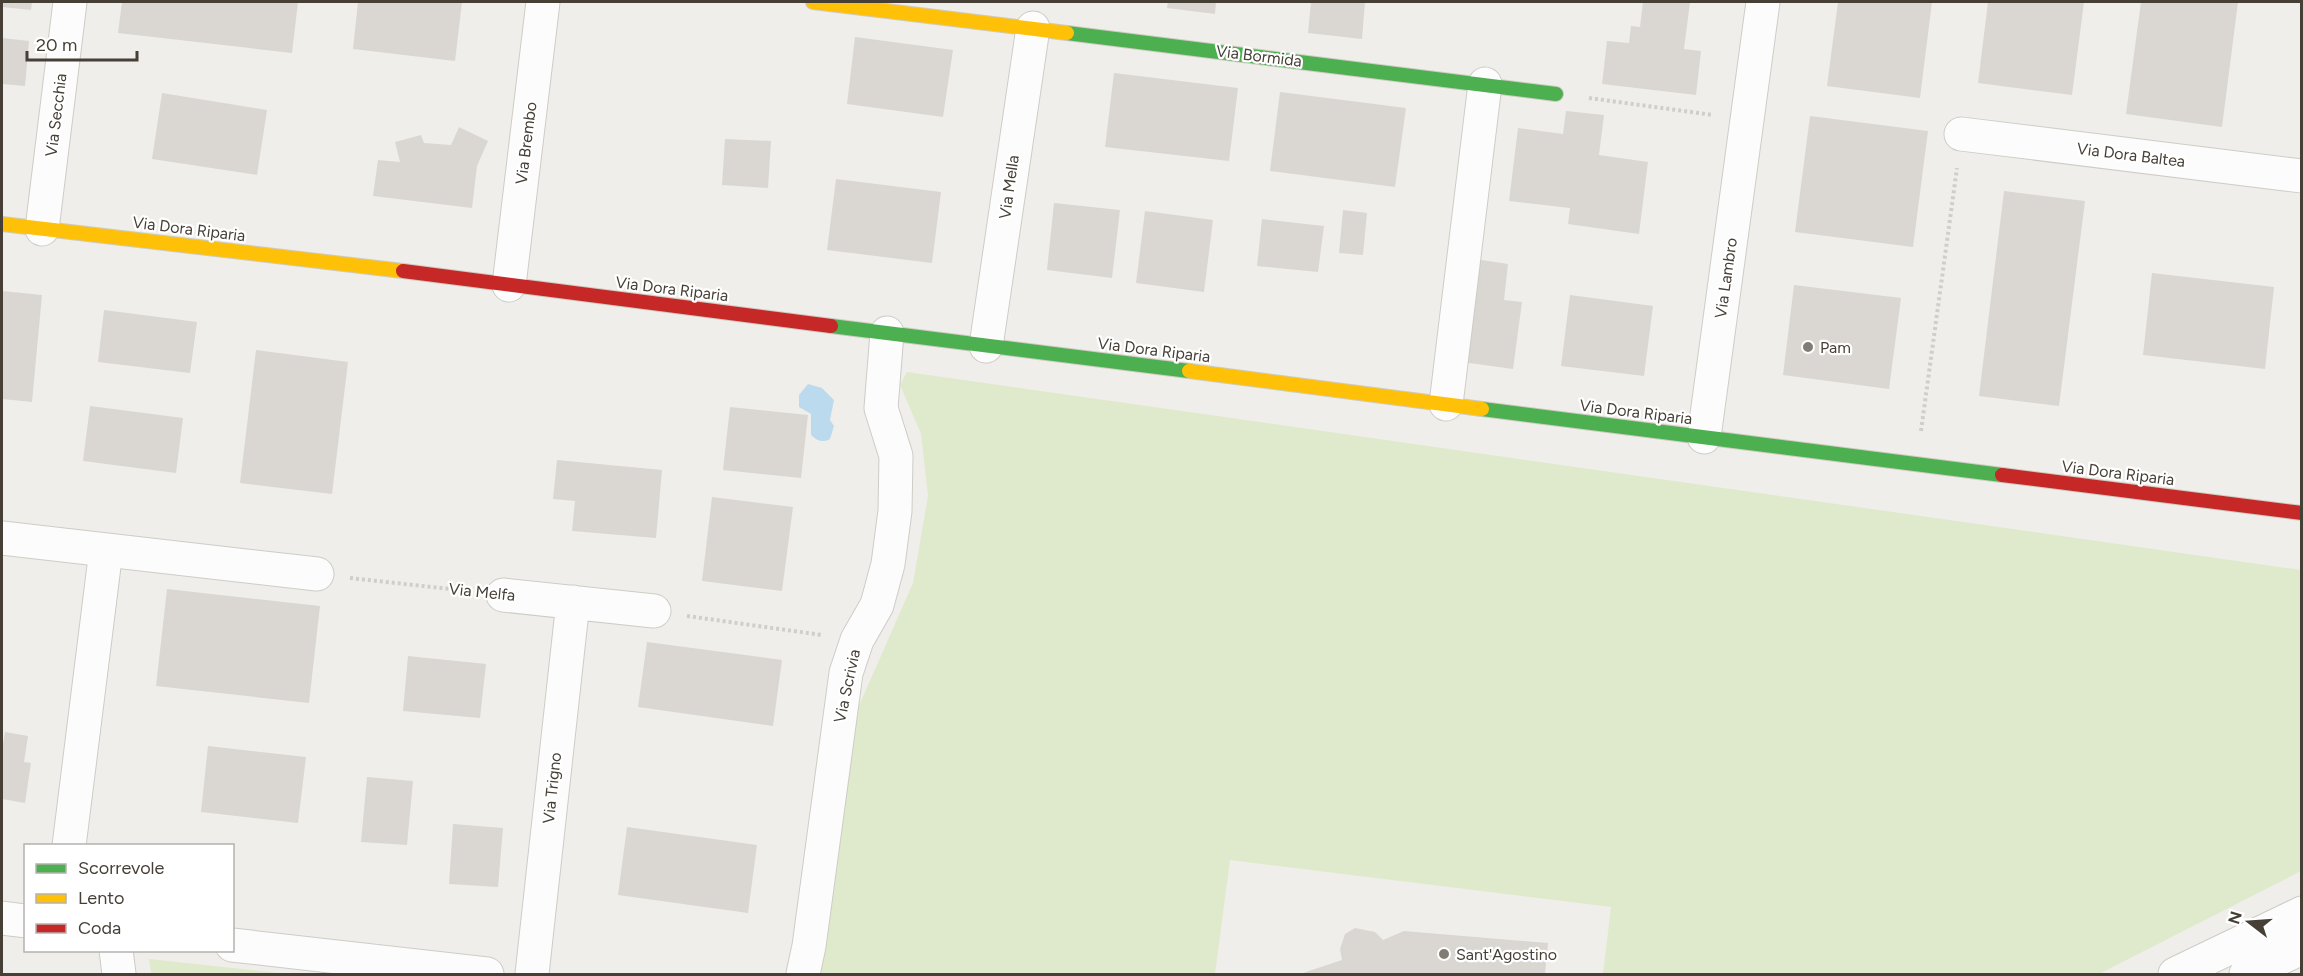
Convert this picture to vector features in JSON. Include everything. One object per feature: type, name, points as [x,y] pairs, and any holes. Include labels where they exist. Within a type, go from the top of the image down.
[{"type":"street","name":"Via Secchia","points":[[42,229],[70,2]]},
{"type":"street","name":"Via Brembo","points":[[509,285],[543,2]]},
{"type":"street","name":"Via Bormida","points":[[813,2],[1556,94]]},
{"type":"street","name":"Via Lambro","points":[[1704,437],[1763,2]]},
{"type":"street","name":"Via Mella","points":[[986,346],[1033,28]]},
{"type":"street","points":[[1446,404],[1485,84]]},
{"type":"street","name":"Via Dora Baltea","points":[[1961,134],[2301,176]]},
{"type":"street","name":"Via Dora Riparia","points":[[2,224],[509,285],[2301,513]]},
{"type":"street","name":"Via Scrivia","points":[[803,975],[809,946],[846,673],[857,640],[877,605],[888,564],[895,511],[896,456],[881,408],[887,333]]},
{"type":"street","points":[[2,538],[317,574]]},
{"type":"street","points":[[69,844],[106,550]]},
{"type":"street","name":"Via Melfa","points":[[503,595],[654,611]]},
{"type":"street","name":"Via Trigno","points":[[531,975],[573,602]]},
{"type":"street","points":[[2175,975],[2301,913]]},
{"type":"street","points":[[2,918],[24,921]]},
{"type":"street","points":[[234,945],[487,975]]},
{"type":"street","points":[[2246,975],[2301,948]]},
{"type":"street","points":[[116,952],[119,975]]},
{"type":"path","points":[[1556,94],[1747,119]]},
{"type":"path","points":[[1917,464],[1961,134]]},
{"type":"path","name":"Via Melfa","points":[[317,574],[503,595]]},
{"type":"path","points":[[654,611],[857,640]]},
{"type":"green space","points":[[907,372],[2301,570],[2301,871],[2099,974],[1603,974],[1611,907],[1230,860],[1215,974],[814,974],[847,733],[913,583],[928,496],[921,434],[900,385]]},
{"type":"green space","points":[[149,959],[288,974],[151,974]]},
{"type":"water","points":[[808,384],[822,388],[834,400],[830,420],[834,426],[830,439],[825,441],[820,441],[811,435],[811,414],[799,407],[799,395]]},
{"type":"building","points":[[2,2],[32,2],[31,10],[2,7]]},
{"type":"building","points":[[122,2],[298,2],[292,53],[118,33]]},
{"type":"building","points":[[358,2],[462,2],[455,61],[353,49]]},
{"type":"building","points":[[1168,2],[1216,2],[1215,14],[1167,8]]},
{"type":"building","points":[[1311,2],[1365,2],[1362,39],[1308,33]]},
{"type":"building","points":[[1643,2],[1690,2],[1684,49],[1701,51],[1696,95],[1602,84],[1607,41],[1629,43],[1631,26],[1640,27]]},
{"type":"building","points":[[1838,2],[1932,2],[1920,98],[1827,86]]},
{"type":"building","points":[[1988,2],[2084,2],[2072,95],[1978,83]]},
{"type":"building","points":[[2141,2],[2238,2],[2222,127],[2126,114]]},
{"type":"building","points":[[855,37],[953,50],[943,117],[847,104]]},
{"type":"building","points":[[2,38],[29,41],[25,86],[2,84]]},
{"type":"building","points":[[1114,73],[1238,88],[1229,161],[1105,147]]},
{"type":"building","points":[[1280,92],[1406,108],[1395,187],[1270,171]]},
{"type":"building","points":[[162,93],[267,110],[257,175],[152,159]]},
{"type":"building","points":[[1566,111],[1604,115],[1599,155],[1648,162],[1639,234],[1568,224],[1570,208],[1509,201],[1518,128],[1563,134]]},
{"type":"building","points":[[1810,116],[1928,131],[1913,247],[1795,232]]},
{"type":"building","points":[[459,127],[488,141],[477,166],[472,208],[373,196],[378,160],[400,162],[395,142],[421,135],[424,143],[451,145]]},
{"type":"building","points":[[725,139],[771,141],[768,188],[722,185]]},
{"type":"building","points":[[836,179],[941,192],[932,263],[827,250]]},
{"type":"building","points":[[2004,191],[2085,201],[2059,406],[1979,396]]},
{"type":"building","points":[[1054,203],[1120,210],[1112,278],[1047,270]]},
{"type":"building","points":[[1343,210],[1367,213],[1363,255],[1339,253]]},
{"type":"building","points":[[1145,211],[1213,220],[1204,292],[1136,283]]},
{"type":"building","points":[[1262,219],[1324,226],[1318,272],[1257,266]]},
{"type":"building","points":[[1475,259],[1508,264],[1504,300],[1522,302],[1513,369],[1462,362]]},
{"type":"building","points":[[2152,273],[2274,287],[2265,369],[2143,355]]},
{"type":"building","points":[[1794,285],[1901,298],[1889,389],[1783,375]]},
{"type":"building","points":[[2,291],[42,295],[32,402],[2,399]]},
{"type":"building","points":[[1570,295],[1653,306],[1644,376],[1561,366]]},
{"type":"building","points":[[104,310],[197,322],[190,373],[98,362]]},
{"type":"building","points":[[256,350],[348,362],[332,494],[240,483]]},
{"type":"building","points":[[90,406],[183,418],[176,473],[83,461]]},
{"type":"building","points":[[730,407],[808,415],[801,478],[723,470]]},
{"type":"building","points":[[557,460],[662,470],[656,538],[572,531],[575,501],[553,499]]},
{"type":"building","points":[[712,497],[793,507],[782,591],[702,581]]},
{"type":"building","points":[[167,589],[320,606],[309,703],[156,686]]},
{"type":"building","points":[[647,642],[782,660],[773,726],[638,707]]},
{"type":"building","points":[[408,656],[486,664],[480,718],[403,711]]},
{"type":"building","points":[[5,732],[28,736],[24,762],[31,763],[25,803],[2,799],[2,750]]},
{"type":"building","points":[[208,746],[306,757],[298,823],[201,812]]},
{"type":"building","points":[[367,777],[413,781],[407,845],[361,842]]},
{"type":"building","points":[[453,824],[503,828],[498,887],[449,884]]},
{"type":"building","points":[[627,827],[757,845],[748,913],[618,895]]},
{"type":"building","name":"Sant'Agostino","points":[[1355,928],[1375,932],[1383,940],[1404,931],[1548,943],[1545,974],[1300,974],[1342,960],[1340,949],[1345,934]]},
{"type":"traffic: fast","points":[[1067,33],[1556,94]]},
{"type":"traffic: fast","points":[[831,326],[1189,371]]},
{"type":"traffic: fast","points":[[1482,409],[2002,475]]},
{"type":"traffic: slow","points":[[813,2],[1067,33]]},
{"type":"traffic: slow","points":[[2,224],[403,271]]},
{"type":"traffic: slow","points":[[1189,371],[1482,409]]},
{"type":"traffic: jam","points":[[403,271],[831,326]]},
{"type":"traffic: jam","points":[[2002,475],[2302,513]]},
{"type":"place","name":"Pam","points":[[1808,347]]},
{"type":"place","name":"Sant'Agostino","points":[[1444,954]]}]
